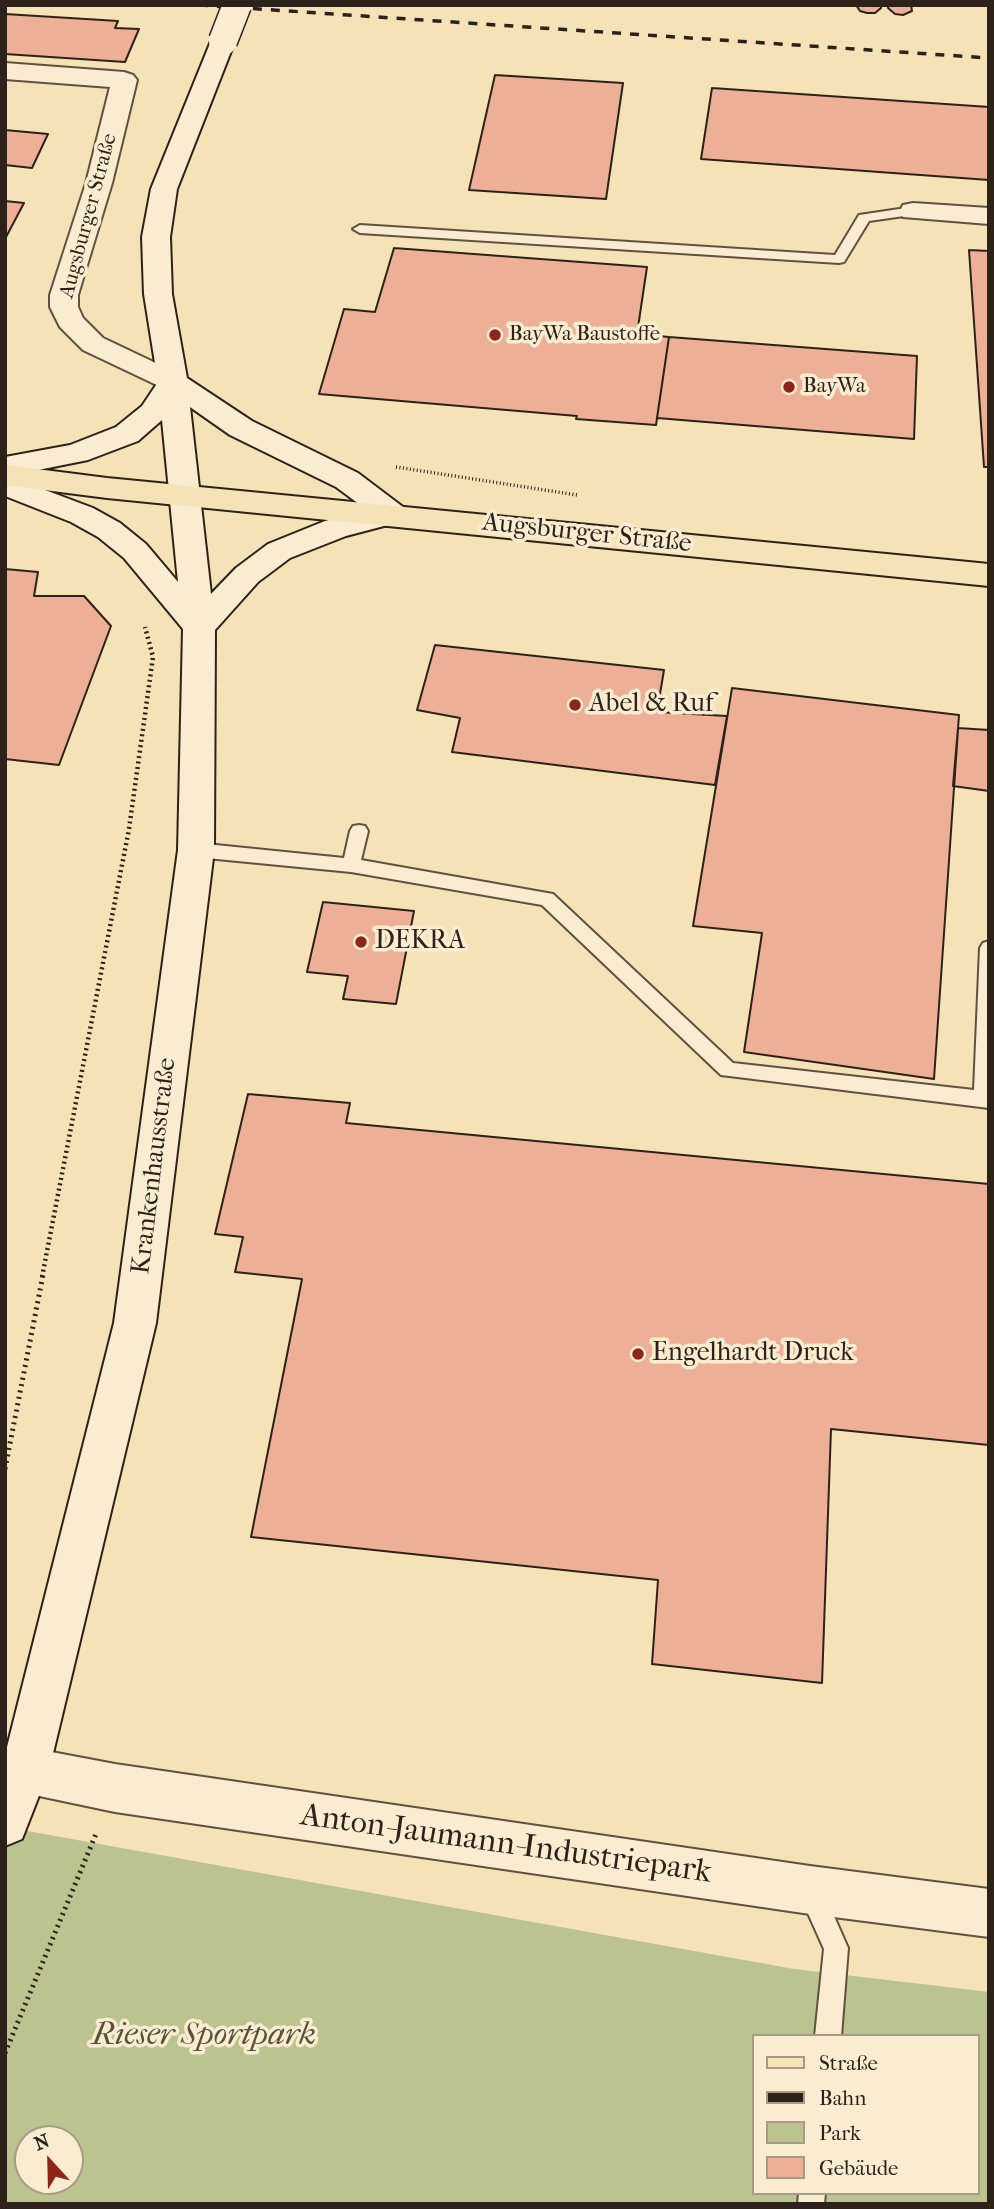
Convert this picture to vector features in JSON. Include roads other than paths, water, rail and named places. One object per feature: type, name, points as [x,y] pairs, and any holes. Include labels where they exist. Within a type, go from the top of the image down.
[{"type":"main road","name":"Augsburger Straße","points":[[5,475],[989,575]]},
{"type":"street","points":[[185,495],[173,382],[158,294],[156,237],[164,189],[237,5]]},
{"type":"street","name":"Augsburger Straße","points":[[5,71],[124,80],[99,183],[64,295],[64,307],[79,333],[93,344],[173,382]]},
{"type":"street","points":[[913,211],[989,216]]},
{"type":"street","points":[[5,467],[77,453],[127,434],[152,413],[173,382]]},
{"type":"street","points":[[173,382],[241,428],[347,480],[392,514]]},
{"type":"street","points":[[5,485],[82,515],[109,530],[135,551],[199,627],[247,575],[279,551],[337,528],[392,514]]},
{"type":"street","name":"Krankenhausstraße","points":[[5,1822],[25,1770],[135,1323],[196,850],[199,627],[185,495]]},
{"type":"street","name":"Anton-Jaumann-Industriepark","points":[[25,1770],[115,1788],[810,1890],[989,1913]]},
{"type":"lane","points":[[360,229],[839,259],[864,218],[913,211]]},
{"type":"lane","points":[[351,865],[359,831]]},
{"type":"lane","points":[[196,850],[351,865],[547,899],[728,1070],[986,1100],[989,948]]},
{"type":"lane","points":[[810,1890],[836,1948],[828,2034]]},
{"type":"railway","points":[[199,5],[989,58]]},
{"type":"place","name":"BayWa Baustoffe","points":[[495,335]]},
{"type":"place","name":"BayWa","points":[[789,387]]},
{"type":"place","name":"Abel & Ruf","points":[[575,705]]},
{"type":"place","name":"DEKRA","points":[[361,942]]},
{"type":"place","name":"Engelhardt Druck","points":[[638,1354]]},
{"type":"park label","name":"Rieser Sportpark","points":[[204,2036]]}]
